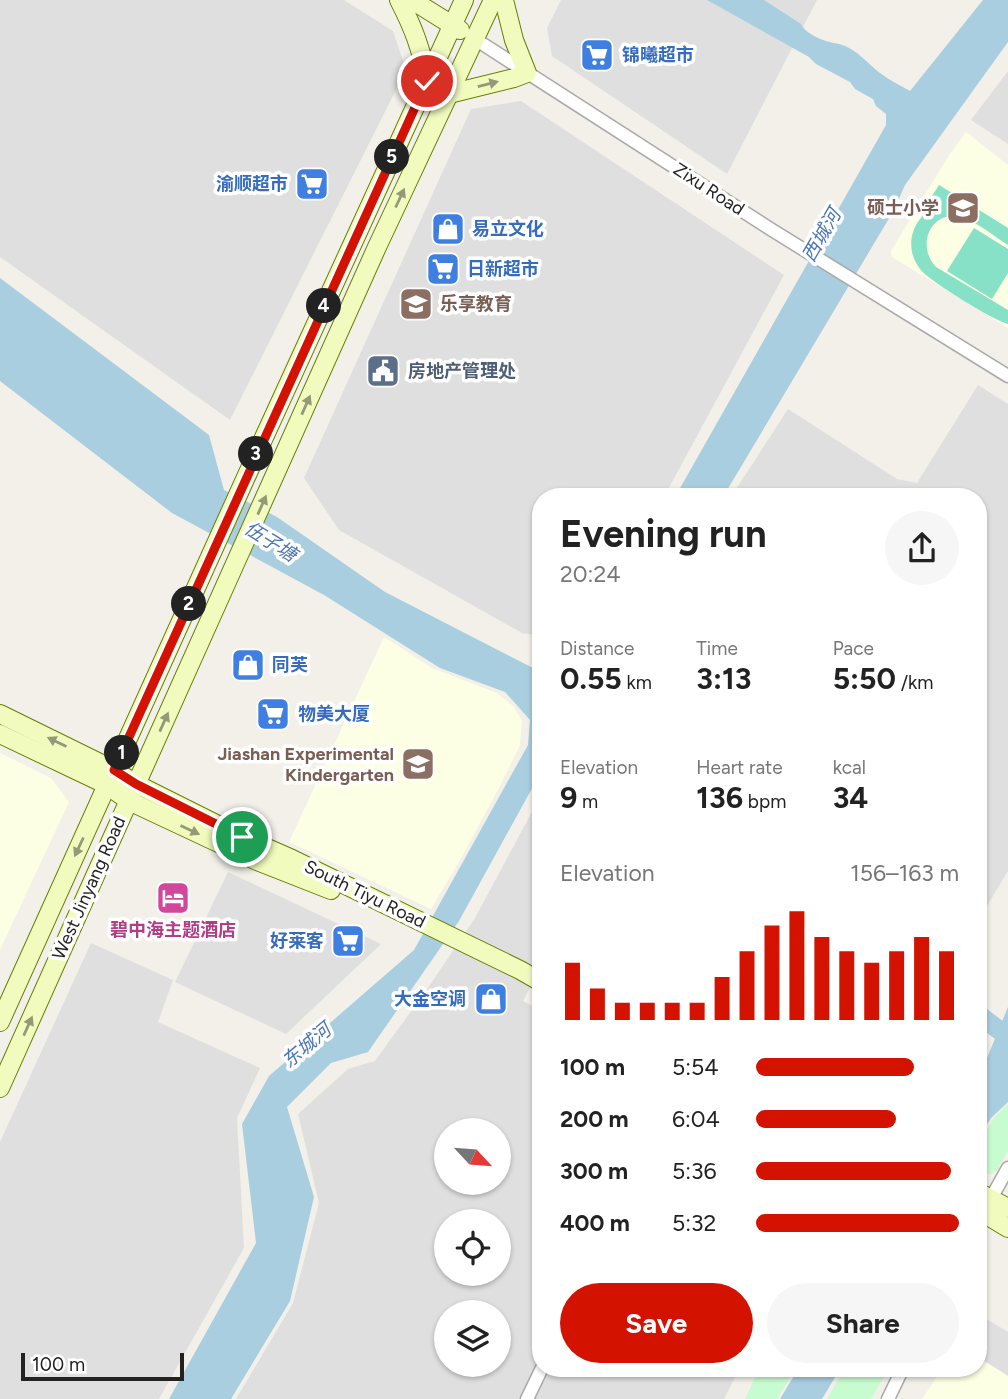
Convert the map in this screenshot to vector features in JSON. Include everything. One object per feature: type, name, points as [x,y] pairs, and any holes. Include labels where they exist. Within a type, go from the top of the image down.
[{"type":"main road","points":[[399,0],[423,54],[427,81]]},
{"type":"main road","name":"Zixu Road","points":[[412,0],[475,39]]},
{"type":"main road","name":"West Jinyang Road","points":[[0,1022],[464,0]]},
{"type":"main road","name":"West Jinyang Road","points":[[0,1088],[377,247],[493,0]]},
{"type":"main road","points":[[449,94],[527,73],[514,40],[505,0]]},
{"type":"main road","name":"South Tiyu Road","points":[[0,715],[111,777],[128,801],[257,861],[392,913]]},
{"type":"main road","name":"South Tiyu Road","points":[[0,734],[136,784],[292,859],[472,952],[532,977]]},
{"type":"main road","name":"South Tiyu Road","points":[[472,952],[532,989]]},
{"type":"main road","points":[[987,1207],[1008,1209]]},
{"type":"main road","points":[[987,1211],[1008,1228]]},
{"type":"street","name":"Zixu Road","points":[[475,39],[806,251],[1008,376]]},
{"type":"street","points":[[987,1200],[1008,1168]]},
{"type":"street","points":[[527,1399],[537,1377]]},
{"type":"street","points":[[888,1399],[899,1377]]},
{"type":"shaded area","points":[[0,0],[344,0],[393,31],[406,70],[230,420],[0,257]]},
{"type":"shaded area","points":[[561,0],[817,0],[727,174],[552,56],[547,28]]},
{"type":"shaded area","points":[[1008,71],[1008,144],[971,120]]},
{"type":"shaded area","points":[[521,101],[784,275],[669,488],[532,488],[532,635],[522,633],[339,530],[304,478],[471,109]]},
{"type":"shaded area","name":"硕士小学","points":[[966,132],[1008,165],[1008,328],[892,257],[891,251],[949,155]]},
{"type":"shaded area","points":[[978,385],[1008,404],[1008,871],[987,906],[987,488],[737,488],[788,409],[897,479],[917,483]]},
{"type":"shaded area","name":"Jiashan Experimental Kindergarten","points":[[384,637],[432,668],[497,693],[514,707],[522,721],[520,745],[463,855],[431,909],[289,842]]},
{"type":"shaded area","points":[[0,753],[51,778],[69,802],[0,950]]},
{"type":"shaded area","points":[[532,812],[532,984],[523,1001],[532,1006],[532,1377],[735,1377],[724,1399],[236,1399],[293,1303],[319,1203],[298,1114],[348,1069],[375,1061],[475,918]]},
{"type":"shaded area","points":[[228,872],[381,944],[286,1034],[175,982]]},
{"type":"shaded area","points":[[91,943],[173,980],[158,1022],[260,1068],[237,1118],[244,1248],[159,1399],[0,1399],[0,1142]]},
{"type":"shaded area","points":[[987,1319],[1008,1332],[1008,1376],[987,1363]]},
{"type":"shaded area","points":[[987,1363],[1008,1376],[1008,1399],[922,1399],[937,1377],[987,1377]]},
{"type":"green space","points":[[939,185],[1008,228],[1008,245],[973,222],[950,216],[934,224],[929,232],[927,249],[936,267],[1008,310],[1008,324],[935,282],[920,269],[914,259],[911,240],[914,230],[925,214],[942,203],[932,196]]},
{"type":"green space","points":[[974,228],[1008,249],[1008,273],[992,299],[947,271]]},
{"type":"green space","points":[[1008,1104],[1008,1150],[997,1170],[987,1174],[987,1130]]},
{"type":"green space","points":[[755,1377],[790,1377],[777,1399],[745,1399]]},
{"type":"green space","points":[[840,1377],[883,1377],[871,1399],[827,1399]]},
{"type":"water","points":[[707,0],[764,0],[801,24],[812,35],[851,49],[883,76],[910,91],[983,0],[1008,0],[1008,42],[905,185],[894,210],[728,488],[680,488],[886,125],[886,114],[876,106],[873,99],[809,57]]},
{"type":"water","name":"东城河","points":[[0,278],[209,435],[224,490],[277,517],[385,592],[532,667],[532,788],[459,921],[368,1052],[331,1063],[287,1107],[314,1197],[290,1301],[231,1399],[169,1399],[256,1243],[242,1124],[269,1076],[414,950],[528,745],[530,720],[505,692],[440,668],[324,595],[172,513],[0,381]]},
{"type":"water","points":[[1008,1007],[1008,1102],[987,1124],[987,1058]]},
{"type":"water","points":[[793,1377],[835,1377],[822,1399],[780,1399]]},
{"type":"waterway","name":"伍子塘","points":[[987,1021],[1008,1037]]},
{"type":"place","name":"锦曦超市","points":[[597,55]]},
{"type":"place","name":"渝顺超市","points":[[312,184]]},
{"type":"place","name":"硕士小学","points":[[963,208]]},
{"type":"place","name":"易立文化","points":[[448,229]]},
{"type":"place","name":"日新超市","points":[[443,269]]},
{"type":"place","name":"乐享教育","points":[[416,304]]},
{"type":"place","name":"房地产管理处","points":[[383,371]]},
{"type":"place","name":"同芙","points":[[248,665]]},
{"type":"place","name":"物美大厦","points":[[273,714]]},
{"type":"place","name":"Jiashan Experimental Kindergarten","points":[[418,764]]},
{"type":"place","name":"碧中海主题酒店","points":[[173,898]]},
{"type":"place","name":"好莱客","points":[[348,941]]},
{"type":"place","name":"大金空调","points":[[491,999]]},
{"type":"route","points":[[242,837],[136,784],[114,770],[427,81]]},
{"type":"water label","name":"西城河","points":[[821,235]]}]
